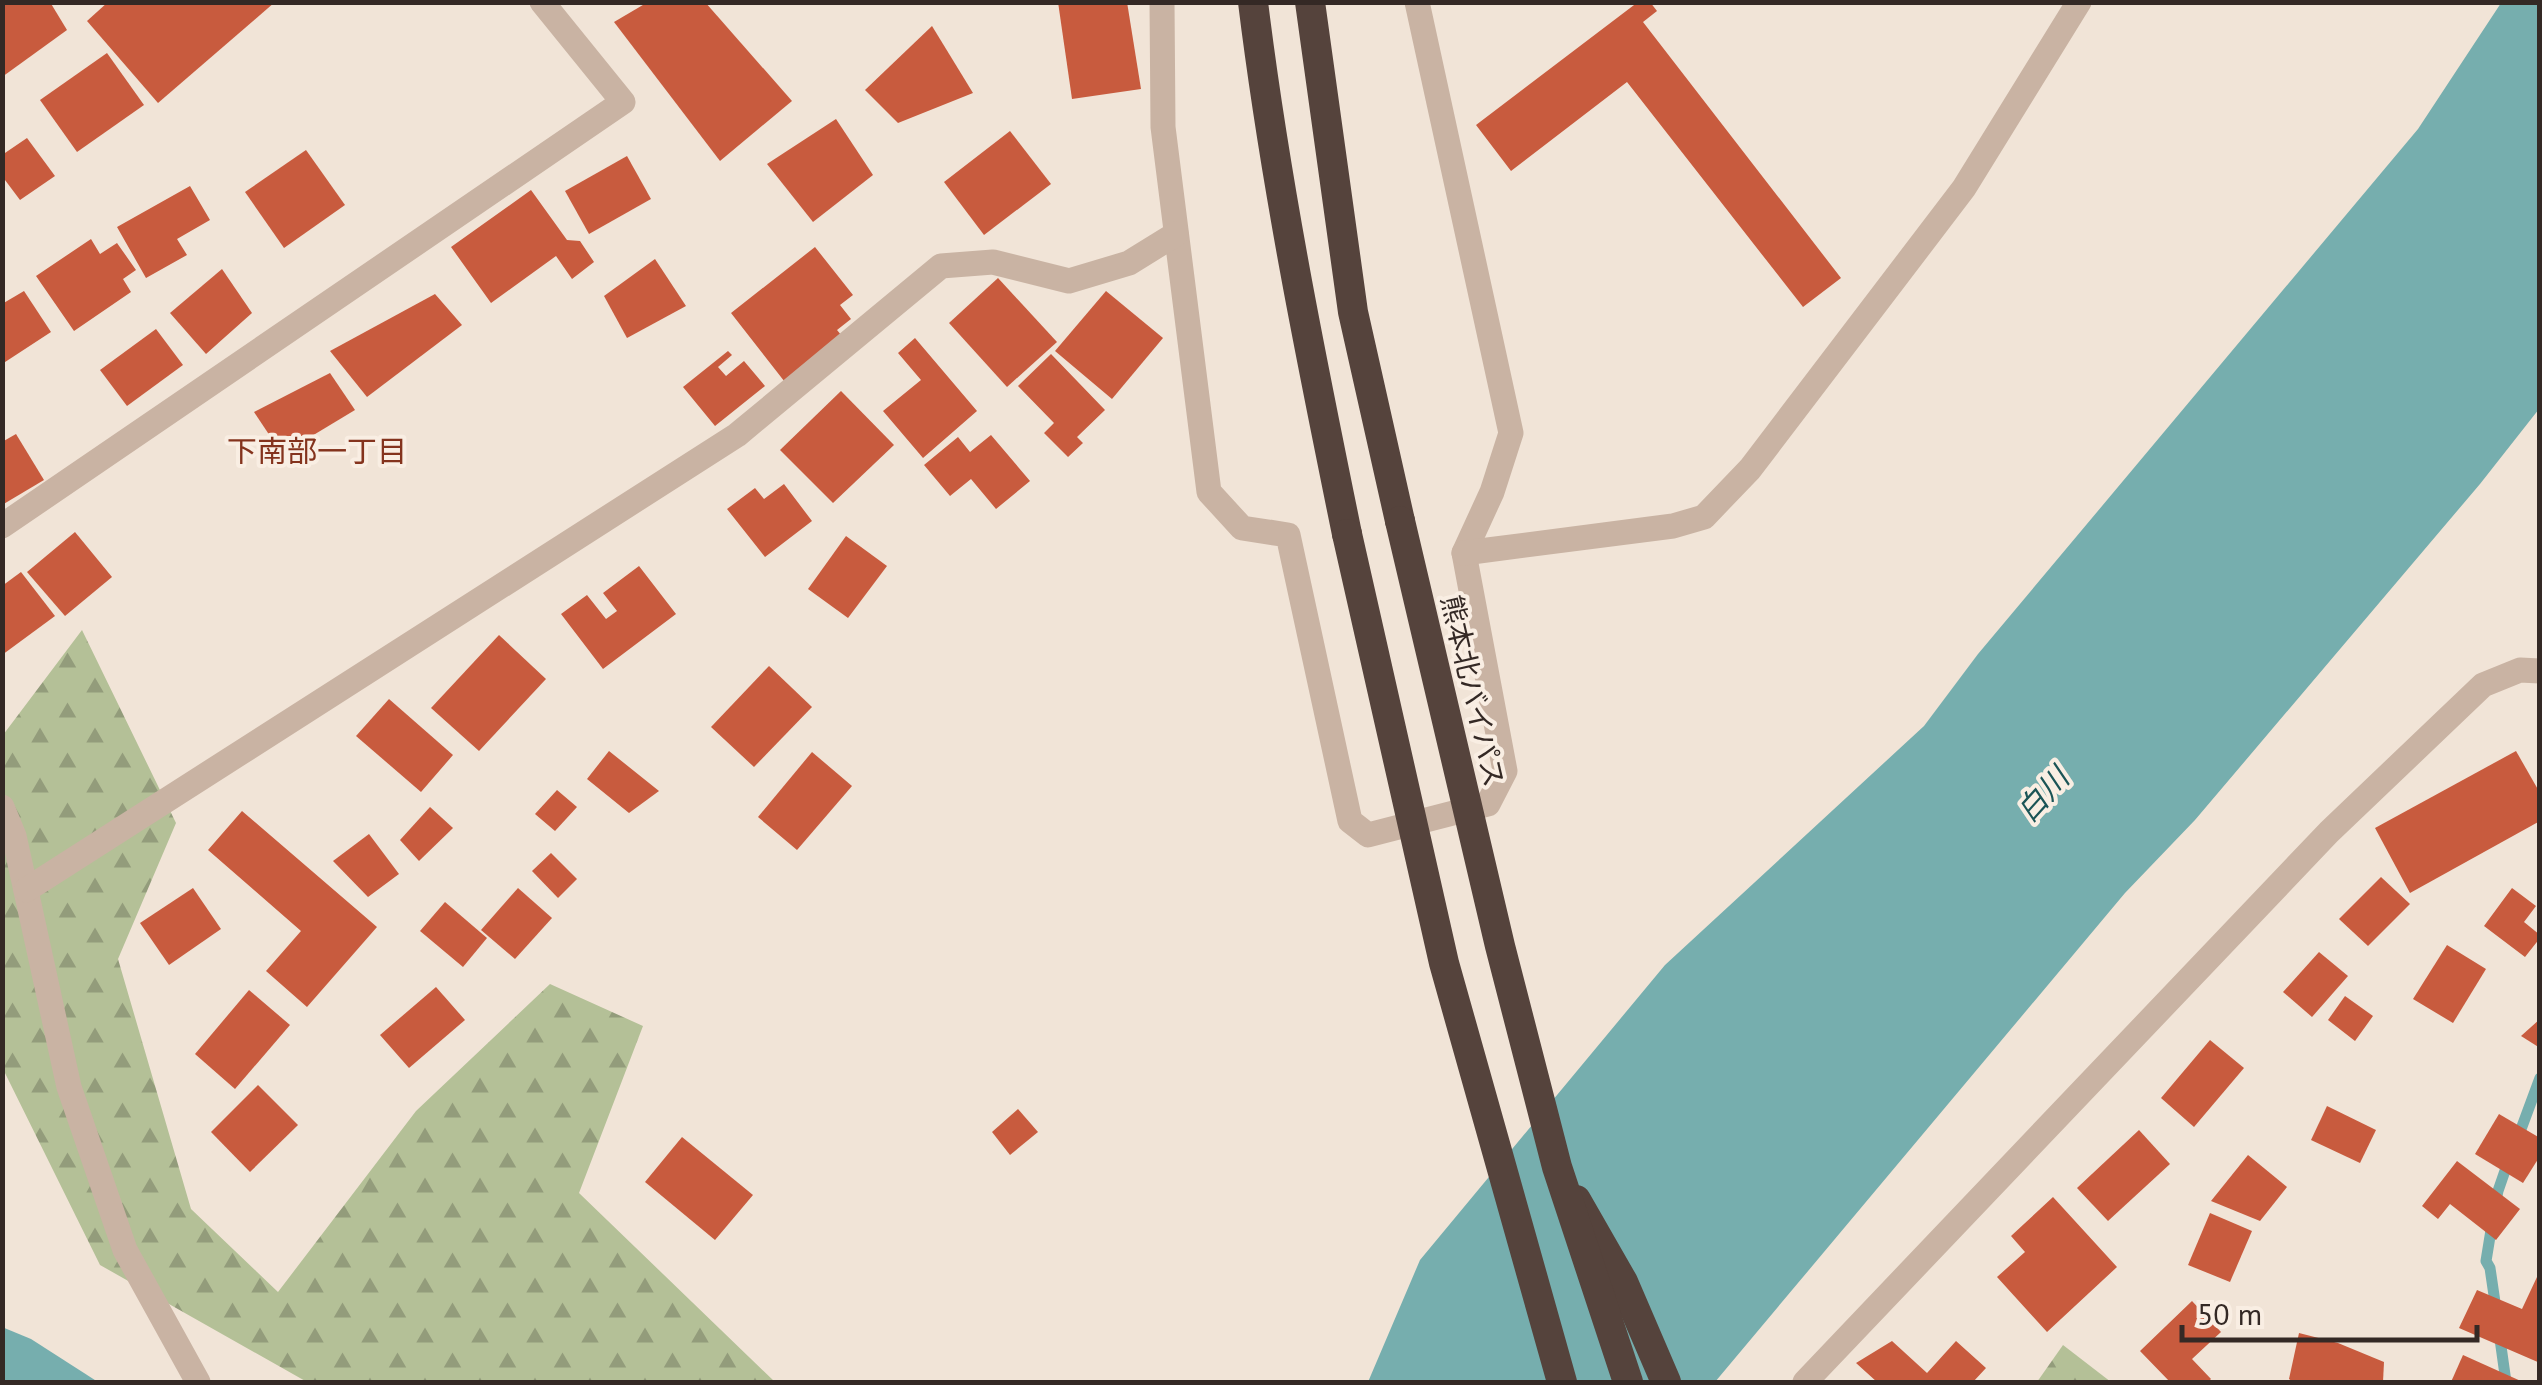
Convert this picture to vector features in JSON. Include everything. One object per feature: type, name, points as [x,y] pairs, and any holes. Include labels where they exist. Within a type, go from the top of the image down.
[{"type":"highway","points":[[1253,2],[1304,322],[1347,534],[1444,964],[1562,1382]]},
{"type":"highway","name":"熊本北バイパス","points":[[1310,2],[1354,312],[1400,521],[1556,1167],[1628,1382]]},
{"type":"highway","points":[[1556,1167],[1623,1282],[1666,1382]]},
{"type":"street","points":[[2,526],[623,102],[542,2]]},
{"type":"street","points":[[1162,2],[1163,127],[1209,492],[1242,528],[1288,535],[1350,821],[1368,835],[1488,804],[1504,771],[1464,553],[1492,492],[1511,433],[1417,2]]},
{"type":"street","points":[[1464,553],[1673,526],[1704,517],[1750,469],[1964,188],[2079,2]]},
{"type":"street","points":[[26,890],[737,435],[941,266],[993,262],[1068,281],[1130,263],[1176,234]]},
{"type":"street","points":[[1805,1382],[2329,832],[2482,685],[2520,670],[2540,671]]},
{"type":"street","points":[[2,808],[14,836],[70,1087],[125,1250],[198,1382]]},
{"type":"green space","points":[[82,630],[176,823],[118,959],[191,1209],[278,1292],[416,1111],[550,984],[643,1026],[579,1193],[775,1382],[307,1382],[100,1265],[3,1069],[3,735]]},
{"type":"green space","points":[[2063,1345],[2111,1382],[2037,1382]]},
{"type":"water","name":"白川","points":[[2501,3],[2539,3],[2539,409],[2480,484],[2195,820],[2125,893],[1715,1382],[1368,1382],[1420,1260],[1665,965],[1924,726],[1978,654],[2418,129]]},
{"type":"water","points":[[2,1327],[31,1339],[98,1382],[3,1382]]},
{"type":"building","points":[[2,2],[50,2],[67,30],[2,77]]},
{"type":"building","points":[[108,2],[275,2],[158,103],[87,21]]},
{"type":"building","points":[[648,2],[705,2],[792,101],[720,161],[614,22]]},
{"type":"building","points":[[1058,2],[1127,2],[1141,89],[1072,99]]},
{"type":"building","points":[[1638,2],[1650,2],[1657,11],[1643,22],[1841,278],[1803,307],[1627,82],[1511,171],[1476,125]]},
{"type":"building","points":[[932,26],[973,93],[898,123],[865,90]]},
{"type":"building","points":[[107,53],[144,105],[77,152],[40,100]]},
{"type":"building","points":[[836,119],[873,175],[813,222],[767,164]]},
{"type":"building","points":[[1010,131],[1051,184],[984,235],[944,182]]},
{"type":"building","points":[[27,138],[55,176],[20,200],[2,176],[2,155]]},
{"type":"building","points":[[306,150],[345,205],[284,248],[245,192]]},
{"type":"building","points":[[627,156],[651,199],[589,234],[565,191]]},
{"type":"building","points":[[190,186],[210,220],[177,239],[187,255],[146,278],[117,227]]},
{"type":"building","points":[[531,190],[567,240],[580,241],[594,262],[572,279],[556,256],[491,303],[451,247]]},
{"type":"building","points":[[91,239],[100,254],[117,243],[136,270],[123,279],[131,292],[74,331],[36,276]]},
{"type":"building","points":[[815,247],[853,295],[840,305],[851,319],[837,330],[846,341],[788,386],[731,313]]},
{"type":"building","points":[[655,259],[686,306],[627,338],[604,296]]},
{"type":"building","points":[[222,269],[252,313],[206,354],[170,313]]},
{"type":"building","points":[[998,278],[1057,342],[1007,387],[949,323]]},
{"type":"building","points":[[24,291],[51,332],[2,364],[2,304]]},
{"type":"building","points":[[1106,291],[1163,338],[1112,399],[1055,351]]},
{"type":"building","points":[[435,294],[462,325],[367,397],[330,351]]},
{"type":"building","points":[[156,329],[183,365],[127,406],[100,370]]},
{"type":"building","points":[[915,338],[977,411],[923,458],[883,411],[921,380],[898,353]]},
{"type":"building","points":[[728,351],[732,355],[718,367],[726,376],[744,361],[765,386],[715,426],[683,387]]},
{"type":"building","points":[[1051,354],[1105,410],[1077,437],[1083,443],[1068,457],[1044,433],[1054,423],[1018,386]]},
{"type":"building","points":[[330,373],[355,410],[282,454],[254,412]]},
{"type":"building","points":[[841,391],[894,445],[833,503],[780,450]]},
{"type":"building","points":[[16,434],[44,480],[2,505],[2,442]]},
{"type":"building","points":[[991,435],[1030,481],[996,509],[971,479],[950,496],[924,465],[958,437],[970,452]]},
{"type":"building","points":[[784,484],[812,521],[765,557],[727,509],[755,488],[764,499]]},
{"type":"building","points":[[75,532],[112,577],[65,616],[27,572]]},
{"type":"building","points":[[846,536],[887,566],[848,618],[808,589]]},
{"type":"building","points":[[639,566],[676,614],[603,669],[561,614],[587,595],[606,619],[617,611],[603,593]]},
{"type":"building","points":[[21,572],[55,616],[2,655],[2,586]]},
{"type":"building","points":[[499,635],[546,679],[479,751],[431,708]]},
{"type":"building","points":[[769,666],[812,707],[754,767],[711,727]]},
{"type":"building","points":[[389,699],[453,755],[421,792],[356,736]]},
{"type":"building","points":[[609,751],[659,791],[629,813],[587,779]]},
{"type":"building","points":[[2516,751],[2540,793],[2540,821],[2410,893],[2375,828]]},
{"type":"building","points":[[812,752],[852,786],[797,850],[758,817]]},
{"type":"building","points":[[557,790],[577,807],[555,831],[535,814]]},
{"type":"building","points":[[430,807],[453,828],[419,861],[400,840]]},
{"type":"building","points":[[242,811],[377,927],[307,1007],[266,971],[301,931],[208,850]]},
{"type":"building","points":[[369,834],[399,874],[368,897],[333,861]]},
{"type":"building","points":[[551,853],[577,879],[558,898],[532,871]]},
{"type":"building","points":[[2381,877],[2410,904],[2368,946],[2339,919]]},
{"type":"building","points":[[193,888],[221,929],[169,965],[140,923]]},
{"type":"building","points":[[518,888],[552,918],[515,959],[481,930]]},
{"type":"building","points":[[2512,888],[2536,906],[2524,922],[2540,938],[2525,957],[2484,926]]},
{"type":"building","points":[[445,902],[487,938],[463,967],[420,931]]},
{"type":"building","points":[[2447,945],[2486,969],[2453,1023],[2413,999]]},
{"type":"building","points":[[2319,952],[2348,976],[2312,1017],[2283,992]]},
{"type":"building","points":[[436,987],[465,1020],[409,1068],[380,1035]]},
{"type":"building","points":[[249,990],[290,1025],[235,1089],[195,1054]]},
{"type":"building","points":[[2345,996],[2373,1016],[2355,1041],[2328,1020]]},
{"type":"building","points":[[2540,1019],[2540,1048],[2521,1036]]},
{"type":"building","points":[[2210,1040],[2244,1068],[2194,1127],[2161,1098]]},
{"type":"building","points":[[258,1085],[298,1125],[250,1172],[211,1132]]},
{"type":"building","points":[[2327,1106],[2376,1130],[2360,1163],[2311,1140]]},
{"type":"building","points":[[1018,1109],[1038,1132],[1010,1155],[992,1132]]},
{"type":"building","points":[[2499,1114],[2540,1138],[2540,1156],[2523,1183],[2475,1154]]},
{"type":"building","points":[[2139,1130],[2170,1164],[2108,1221],[2077,1188]]},
{"type":"building","points":[[682,1137],[753,1195],[715,1240],[645,1182]]},
{"type":"building","points":[[2248,1155],[2287,1187],[2260,1221],[2211,1201]]},
{"type":"building","points":[[2457,1161],[2520,1209],[2496,1240],[2450,1204],[2438,1219],[2422,1206]]},
{"type":"building","points":[[2053,1197],[2117,1267],[2047,1332],[1997,1277],[2025,1252],[2011,1236]]},
{"type":"building","points":[[2210,1213],[2252,1231],[2230,1282],[2188,1265]]},
{"type":"building","points":[[2537,1277],[2540,1363],[2459,1328],[2477,1290],[2522,1309]]},
{"type":"building","points":[[2192,1301],[2221,1332],[2192,1359],[2211,1379],[2170,1382],[2140,1351]]},
{"type":"building","points":[[2299,1333],[2338,1343],[2384,1362],[2383,1382],[2293,1382],[2289,1379]]},
{"type":"building","points":[[1892,1341],[1927,1373],[1956,1341],[1986,1368],[1973,1382],[1877,1382],[1856,1363]]},
{"type":"building","points":[[2463,1355],[2523,1382],[2451,1382]]},
{"type":"waterway","points":[[2517,1140],[2540,1078]]},
{"type":"waterway","points":[[2495,1206],[2508,1162]]},
{"type":"waterway","points":[[2492,1224],[2486,1261],[2496,1309]]},
{"type":"waterway","points":[[2499,1332],[2506,1382]]},
{"type":"district","name":"下南部一丁目","points":[[317,452]]}]
